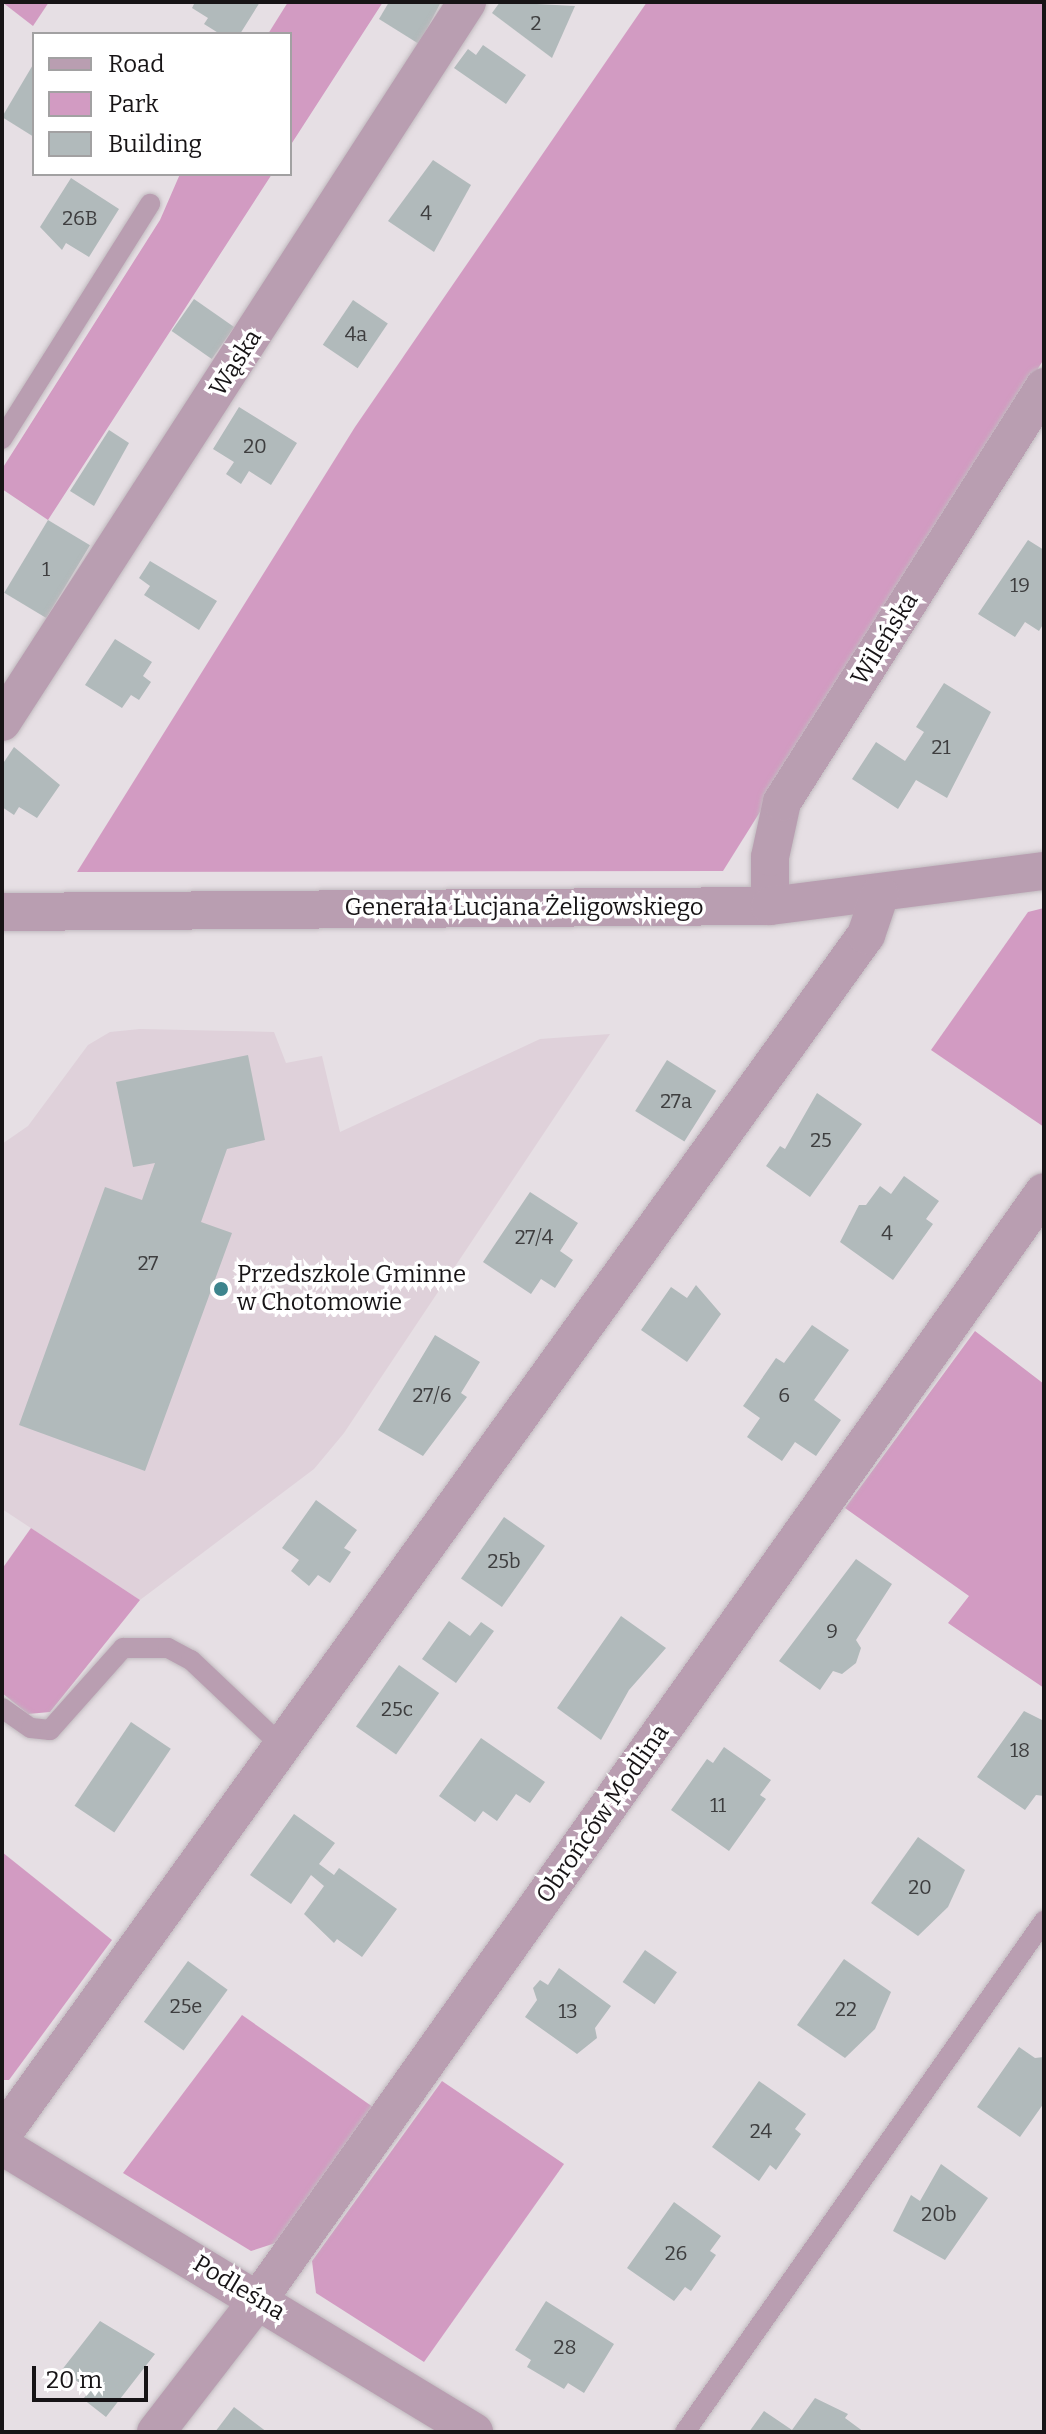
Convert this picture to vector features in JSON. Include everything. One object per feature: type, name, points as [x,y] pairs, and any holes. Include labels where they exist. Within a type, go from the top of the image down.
[{"type":"street","name":"Wąska","points":[[2,722],[467,2]]},
{"type":"street","name":"Wileńska","points":[[770,906],[770,857],[782,802],[1044,387]]},
{"type":"street","name":"Generała Lucjana Żeligowskiego","points":[[2,912],[770,906],[1044,871]]},
{"type":"street","points":[[2,2135],[284,1748],[866,935],[880,894]]},
{"type":"street","name":"Obrońców Modlina","points":[[156,2432],[258,2300],[1044,1192]]},
{"type":"street","name":"Podleśna","points":[[2,2146],[474,2432]]},
{"type":"lane","points":[[2,439],[150,204]]},
{"type":"lane","points":[[2,1708],[31,1728],[50,1730],[123,1648],[168,1648],[191,1660],[284,1748]]},
{"type":"lane","points":[[685,2432],[1044,1921]]},
{"type":"shaded area","name":"Przedszkole Gminne w Chotomowie","points":[[140,1029],[274,1032],[286,1063],[322,1056],[340,1132],[540,1039],[610,1034],[344,1433],[314,1469],[140,1600],[2,1509],[2,1144],[28,1126],[88,1045],[110,1032]]},
{"type":"green space","points":[[2,2],[49,2],[33,26]]},
{"type":"green space","points":[[288,2],[383,2],[292,143],[292,32],[269,32]]},
{"type":"green space","points":[[647,2],[1044,2],[1044,359],[723,871],[77,872],[355,427]]},
{"type":"green space","points":[[179,176],[271,176],[48,520],[2,489],[2,469],[160,220]]},
{"type":"green space","points":[[1044,908],[1044,1127],[931,1050],[1028,912]]},
{"type":"green space","points":[[975,1331],[1044,1384],[1044,1688],[948,1623],[969,1596],[845,1508]]},
{"type":"green space","points":[[31,1528],[140,1600],[50,1712],[28,1714],[2,1693],[2,1569]]},
{"type":"green space","points":[[2,1852],[112,1940],[9,2080],[2,2080]]},
{"type":"green space","points":[[242,2015],[380,2112],[291,2238],[251,2251],[123,2173]]},
{"type":"green space","points":[[442,2081],[564,2164],[424,2362],[316,2293],[312,2261]]},
{"type":"building","points":[[195,2],[260,2],[241,32],[217,32],[204,24],[208,18],[192,8]]},
{"type":"building","points":[[389,2],[441,2],[419,44],[379,19]]},
{"type":"building","points":[[500,2],[575,6],[552,58],[492,13]]},
{"type":"building","points":[[483,45],[526,75],[506,104],[454,68],[468,49],[476,55]]},
{"type":"building","points":[[32,66],[32,136],[2,117]]},
{"type":"building","points":[[433,160],[471,185],[434,252],[388,221]]},
{"type":"building","points":[[71,178],[119,209],[89,257],[66,243],[62,250],[40,227]]},
{"type":"building","points":[[194,299],[234,327],[212,359],[172,331]]},
{"type":"building","points":[[353,300],[388,323],[358,368],[323,345]]},
{"type":"building","points":[[239,407],[297,443],[271,485],[249,471],[241,484],[226,474],[234,462],[213,449]]},
{"type":"building","points":[[109,430],[129,443],[94,506],[70,491]]},
{"type":"building","points":[[48,520],[90,545],[46,618],[4,593]]},
{"type":"building","points":[[1028,540],[1044,550],[1044,623],[1039,631],[1025,622],[1015,637],[978,614]]},
{"type":"building","points":[[150,561],[217,601],[199,630],[144,595],[150,586],[139,578]]},
{"type":"building","points":[[115,639],[152,662],[143,676],[151,682],[139,700],[131,695],[122,708],[85,685]]},
{"type":"building","points":[[944,683],[991,712],[947,798],[916,780],[898,809],[852,779],[876,742],[905,761],[924,732],[916,727]]},
{"type":"building","points":[[14,747],[60,785],[37,818],[19,807],[14,815],[2,807],[2,765]]},
{"type":"building","points":[[248,1055],[265,1140],[227,1149],[201,1222],[232,1233],[145,1471],[19,1425],[105,1187],[142,1200],[155,1163],[133,1167],[116,1082]]},
{"type":"building","points":[[667,1060],[716,1091],[684,1142],[635,1111]]},
{"type":"building","points":[[817,1093],[862,1124],[810,1197],[766,1166],[780,1146],[785,1149]]},
{"type":"building","points":[[904,1176],[939,1201],[926,1219],[933,1224],[893,1280],[840,1242],[859,1205],[866,1205],[880,1186],[891,1194]]},
{"type":"building","points":[[530,1192],[578,1223],[560,1251],[573,1260],[555,1288],[541,1279],[531,1294],[483,1262]]},
{"type":"building","points":[[696,1285],[721,1314],[687,1362],[641,1330],[671,1287],[687,1298]]},
{"type":"building","points":[[812,1325],[849,1350],[814,1400],[841,1420],[816,1456],[795,1442],[782,1461],[747,1437],[760,1418],[743,1406],[776,1358],[784,1363]]},
{"type":"building","points":[[435,1335],[480,1362],[461,1393],[467,1397],[423,1456],[378,1430]]},
{"type":"building","points":[[316,1500],[357,1530],[344,1548],[351,1552],[330,1583],[318,1575],[309,1586],[291,1571],[299,1560],[282,1548]]},
{"type":"building","points":[[504,1517],[545,1546],[502,1607],[461,1578]]},
{"type":"building","points":[[856,1559],[892,1584],[856,1640],[861,1648],[856,1663],[842,1674],[833,1671],[820,1690],[779,1661]]},
{"type":"building","points":[[621,1616],[666,1648],[629,1690],[601,1740],[557,1708]]},
{"type":"building","points":[[449,1621],[470,1636],[481,1622],[494,1631],[456,1683],[422,1659]]},
{"type":"building","points":[[399,1665],[439,1693],[396,1755],[356,1726]]},
{"type":"building","points":[[1024,1711],[1044,1721],[1044,1796],[1036,1795],[1025,1810],[977,1777]]},
{"type":"building","points":[[131,1722],[171,1749],[114,1833],[75,1806]]},
{"type":"building","points":[[481,1738],[545,1782],[530,1803],[516,1794],[497,1821],[483,1811],[475,1822],[439,1796]]},
{"type":"building","points":[[724,1747],[771,1780],[760,1795],[766,1799],[729,1851],[671,1810],[707,1759],[713,1763]]},
{"type":"building","points":[[294,1814],[335,1843],[319,1864],[334,1875],[339,1868],[397,1909],[362,1957],[337,1939],[334,1943],[304,1914],[324,1886],[311,1875],[291,1904],[250,1875]]},
{"type":"building","points":[[918,1837],[965,1870],[948,1907],[918,1936],[871,1903]]},
{"type":"building","points":[[645,1950],[677,1972],[655,2004],[623,1982]]},
{"type":"building","points":[[844,1959],[891,1992],[875,2029],[845,2058],[797,2025]]},
{"type":"building","points":[[188,1961],[228,1990],[184,2050],[144,2022]]},
{"type":"building","points":[[559,1968],[611,2006],[595,2028],[597,2038],[577,2054],[525,2017],[537,2000],[533,1988],[540,1980],[548,1985]]},
{"type":"building","points":[[1019,2047],[1035,2058],[1044,2057],[1044,2103],[1020,2137],[977,2107]]},
{"type":"building","points":[[759,2081],[806,2114],[795,2129],[801,2134],[776,2170],[770,2165],[759,2181],[712,2147]]},
{"type":"building","points":[[941,2164],[988,2198],[945,2260],[893,2231],[911,2195],[920,2201]]},
{"type":"building","points":[[674,2202],[721,2236],[710,2251],[716,2255],[691,2291],[685,2287],[674,2301],[627,2268]]},
{"type":"building","points":[[546,2301],[614,2344],[584,2393],[568,2383],[564,2389],[527,2367],[531,2360],[515,2350]]},
{"type":"building","points":[[100,2321],[155,2354],[106,2417],[83,2399],[91,2390],[61,2371]]},
{"type":"building","points":[[815,2398],[848,2414],[845,2418],[864,2432],[749,2432],[764,2411],[792,2430]]},
{"type":"building","points":[[234,2407],[267,2432],[215,2432]]},
{"type":"place","name":"Przedszkole Gminne w Chotomowie","points":[[221,1289]]}]
